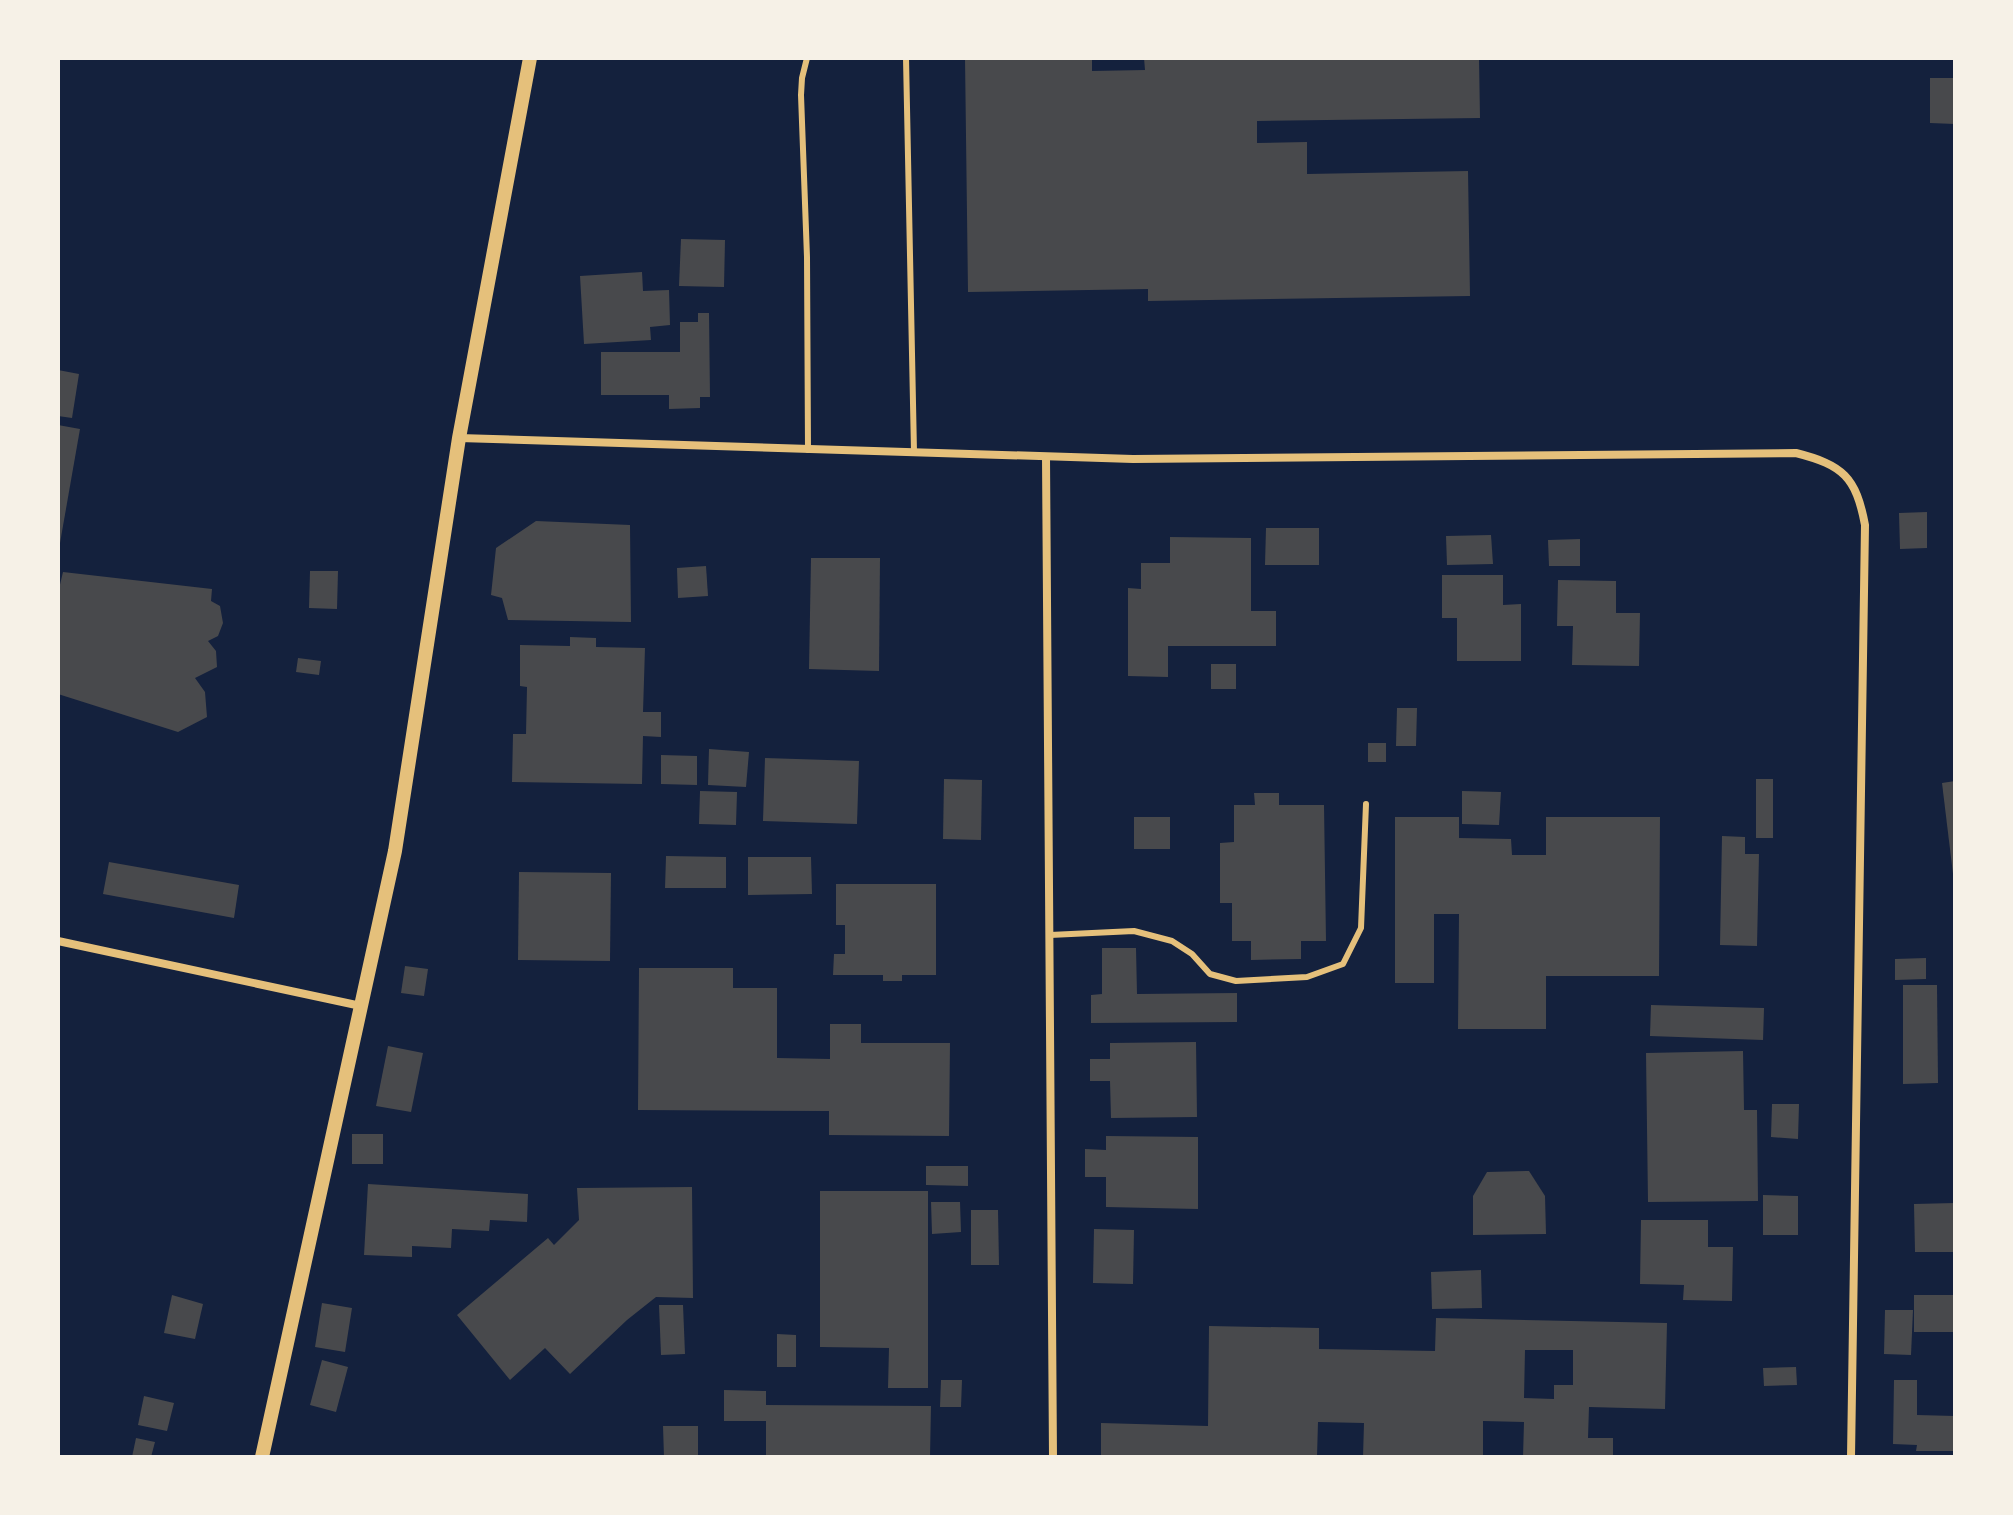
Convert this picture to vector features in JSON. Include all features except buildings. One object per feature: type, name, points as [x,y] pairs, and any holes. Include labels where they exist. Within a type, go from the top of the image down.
[{"type":"street","points":[[262,1457],[395,851],[459,438],[530,58]]},
{"type":"street","points":[[459,438],[1133,459],[1796,453],[1838,467],[1853,485],[1865,525],[1851,1457]]},
{"type":"street","points":[[1046,457],[1053,1457]]},
{"type":"street","points":[[58,941],[361,1006]]},
{"type":"lane","points":[[807,58],[801,95],[807,257],[808,450]]},
{"type":"lane","points":[[906,58],[914,452]]},
{"type":"lane","points":[[1050,935],[1134,931],[1172,941],[1192,954],[1210,974],[1236,981],[1307,977],[1343,964],[1361,928],[1366,804]]}]
